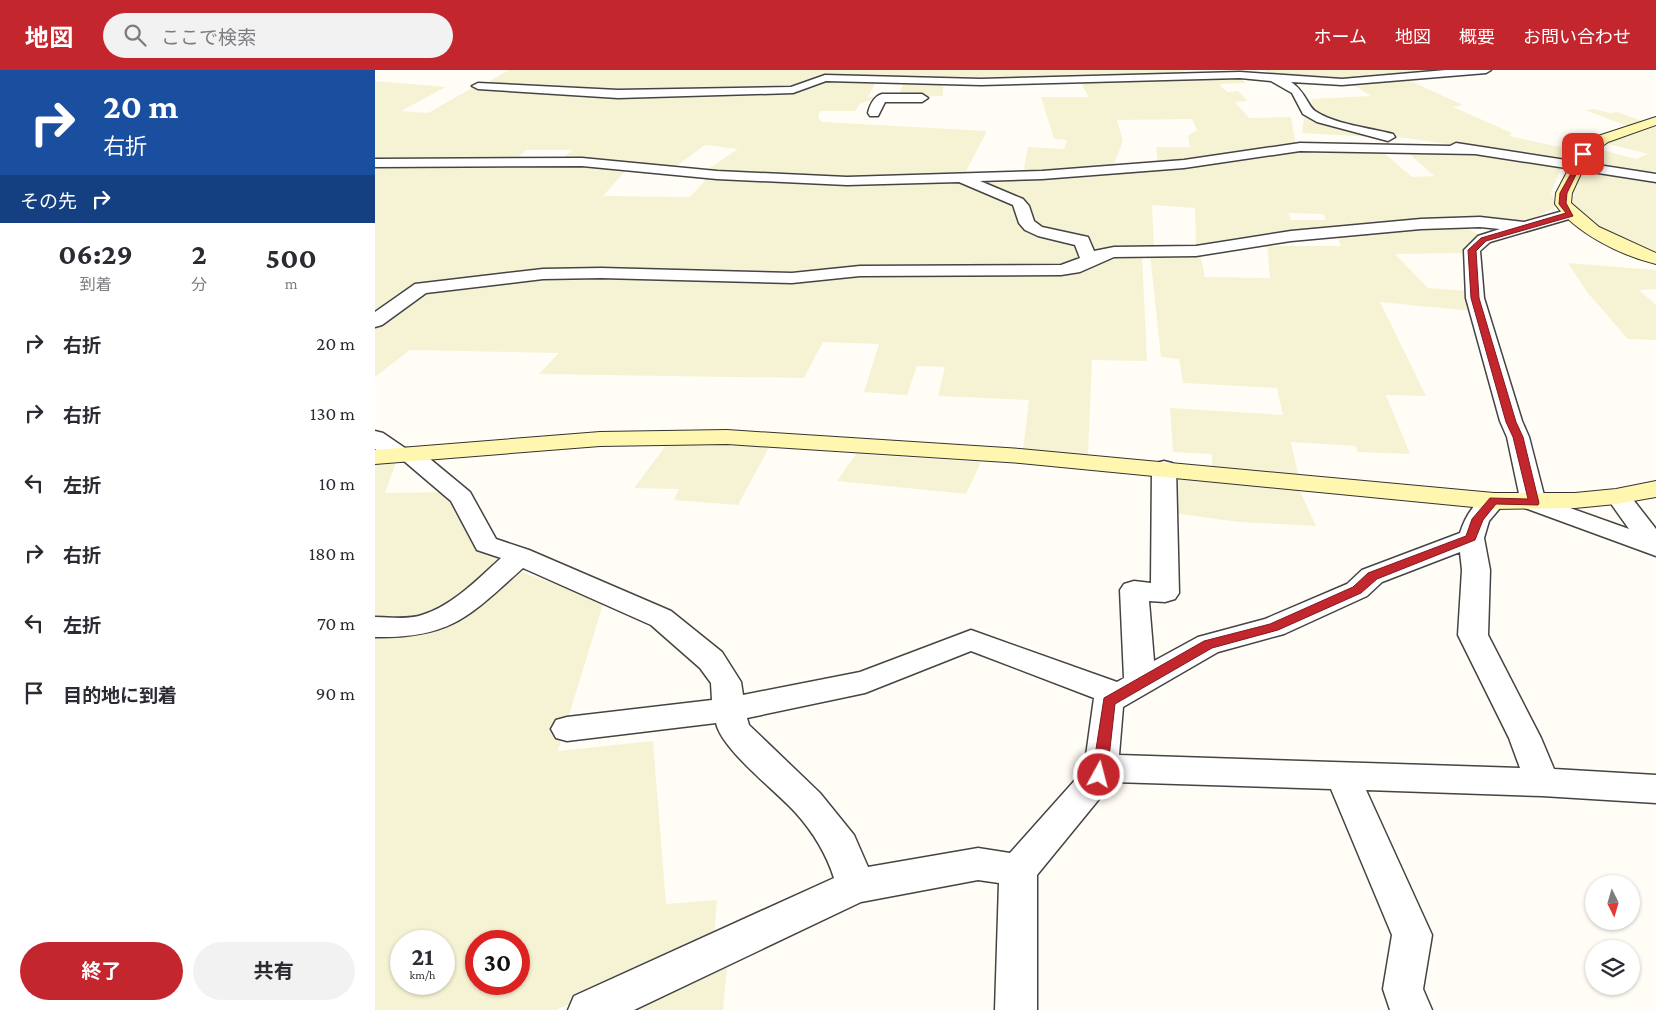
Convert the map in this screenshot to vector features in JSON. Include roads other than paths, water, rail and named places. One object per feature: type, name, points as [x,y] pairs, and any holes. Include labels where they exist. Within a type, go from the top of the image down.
[{"type":"street","points":[[1257,70],[1298,92],[1304,99],[1307,111],[1321,119],[1372,134],[1656,178]]},
{"type":"street","points":[[478,86],[618,94],[717,93],[793,90],[825,78],[947,82],[1240,75],[1342,82],[1486,70]]},
{"type":"street","points":[[875,113],[876,104],[882,98],[941,97],[947,82]]},
{"type":"street","points":[[1300,147],[1297,128],[1301,116],[1307,111]]},
{"type":"street","points":[[1656,121],[1599,142],[1583,154],[1564,193],[1563,204],[1570,214],[1592,230],[1656,259]]},
{"type":"street","points":[[375,163],[573,162],[717,176],[847,181],[959,178],[1184,164],[1300,147],[1474,150]]},
{"type":"street","points":[[959,178],[1017,202],[1021,205],[1027,223],[1031,227],[1082,241],[1089,259]]},
{"type":"street","points":[[1534,503],[1518,437],[1511,422],[1475,298],[1471,264],[1472,250],[1483,239],[1570,214]]},
{"type":"street","points":[[375,321],[421,288],[543,274],[601,272],[792,278],[860,271],[1061,270],[1074,268],[1089,259],[1114,252],[1196,251],[1291,236],[1421,224],[1480,222],[1523,226]]},
{"type":"street","points":[[395,455],[601,439],[727,437],[1164,468],[1534,503],[1619,498],[1656,489]]},
{"type":"street","points":[[375,438],[395,455],[461,497],[486,544],[520,556],[661,618],[711,660],[726,682],[729,710],[734,731],[808,803],[841,846],[856,886]]},
{"type":"street","points":[[1130,689],[1134,590],[1165,593],[1164,468]]},
{"type":"street","points":[[1619,498],[1656,548]]},
{"type":"street","points":[[1493,500],[1477,519],[1471,538],[1476,570],[1473,635],[1525,738],[1542,782]]},
{"type":"street","points":[[1534,503],[1656,548]]},
{"type":"street","points":[[1023,1004],[1018,870],[1099,775],[1108,701],[1208,644],[1274,627],[1357,590],[1372,576],[1471,538]]},
{"type":"street","points":[[375,627],[409,627],[429,624],[449,615],[520,556]]},
{"type":"street","points":[[567,729],[729,710],[865,682],[971,640],[1130,689]]},
{"type":"street","points":[[1100,768],[1542,782],[1656,789]]},
{"type":"street","points":[[1343,776],[1412,935],[1403,989],[1411,1010]]},
{"type":"street","points":[[589,1010],[856,886],[978,864],[1018,870]]}]
